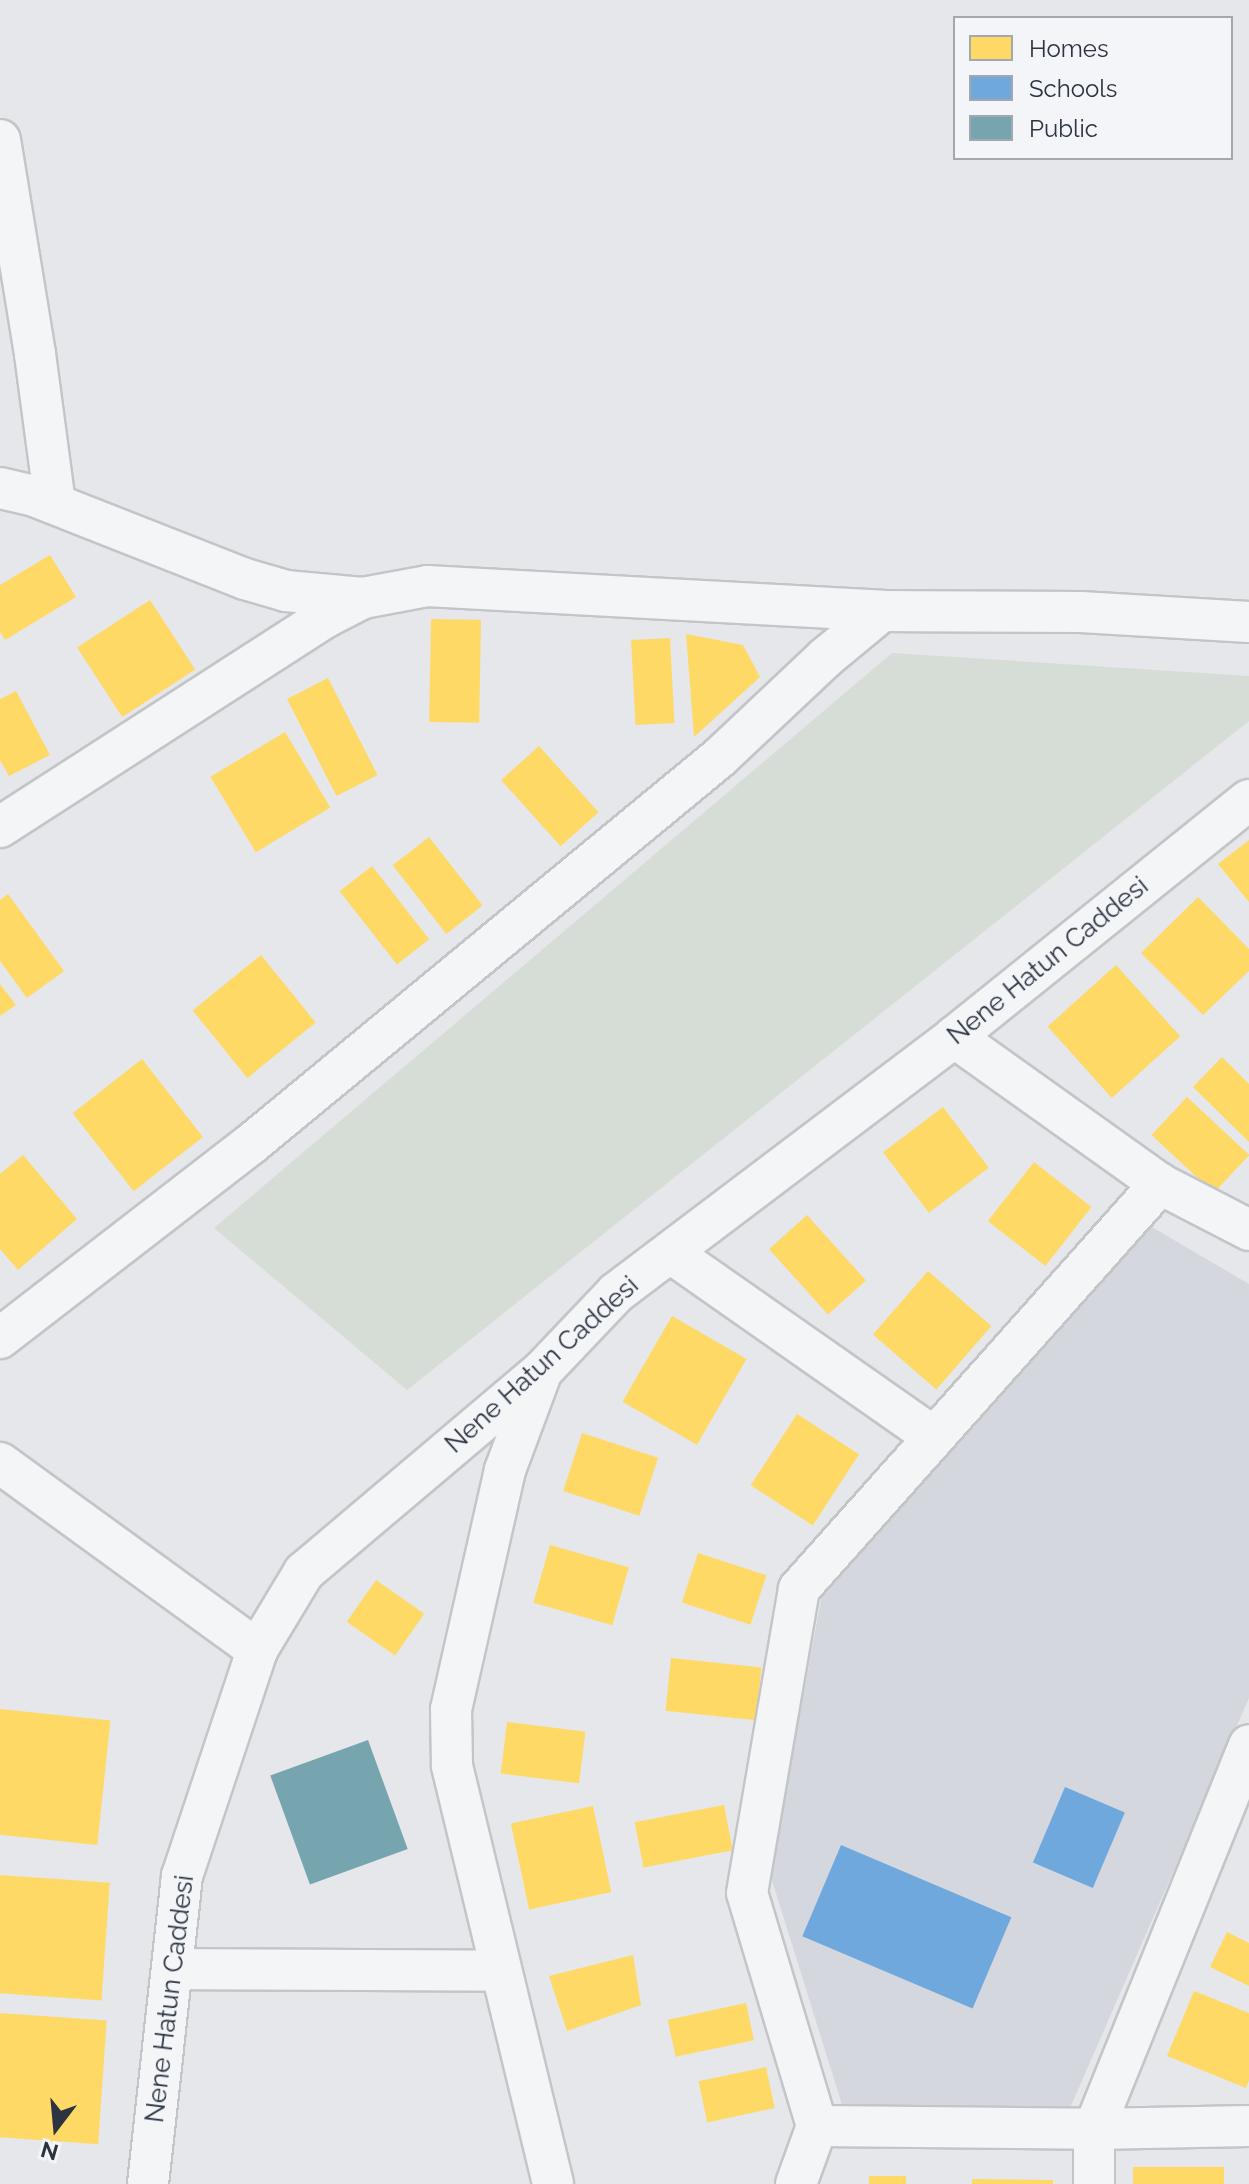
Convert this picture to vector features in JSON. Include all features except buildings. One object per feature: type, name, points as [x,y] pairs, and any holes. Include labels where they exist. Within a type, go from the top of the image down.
[{"type":"street","points":[[0,140],[35,354],[55,504]]},
{"type":"street","points":[[0,488],[55,504],[245,579],[286,591],[363,598],[427,586],[882,611],[1081,612],[1249,622]]},
{"type":"street","points":[[0,827],[326,617],[363,598]]},
{"type":"street","points":[[0,1338],[251,1144],[719,758],[825,658],[882,611]]},
{"type":"street","name":"Nene Hatun Caddesi","points":[[148,2184],[182,1876],[257,1650],[304,1572],[541,1372],[616,1293],[954,1037],[1249,800]]},
{"type":"street","points":[[954,1037],[1160,1184],[1249,1230]]},
{"type":"street","points":[[796,2184],[817,2126],[747,1893],[799,1589],[1160,1184]]},
{"type":"street","points":[[671,1253],[934,1437]]},
{"type":"street","points":[[541,1372],[505,1470],[451,1709],[452,1766],[553,2184]]},
{"type":"street","points":[[0,1463],[257,1650]]},
{"type":"street","points":[[1094,2184],[1094,2129],[1249,1745]]},
{"type":"street","points":[[172,1969],[501,1971]]},
{"type":"street","points":[[817,2126],[1094,2129],[1249,2126]]},
{"type":"shaded area","points":[[892,653],[1249,676],[1249,721],[407,1390],[214,1228]]},
{"type":"shaded area","points":[[1150,1226],[1249,1284],[1249,1698],[1070,2108],[844,2111],[770,1874],[824,1584]]}]
